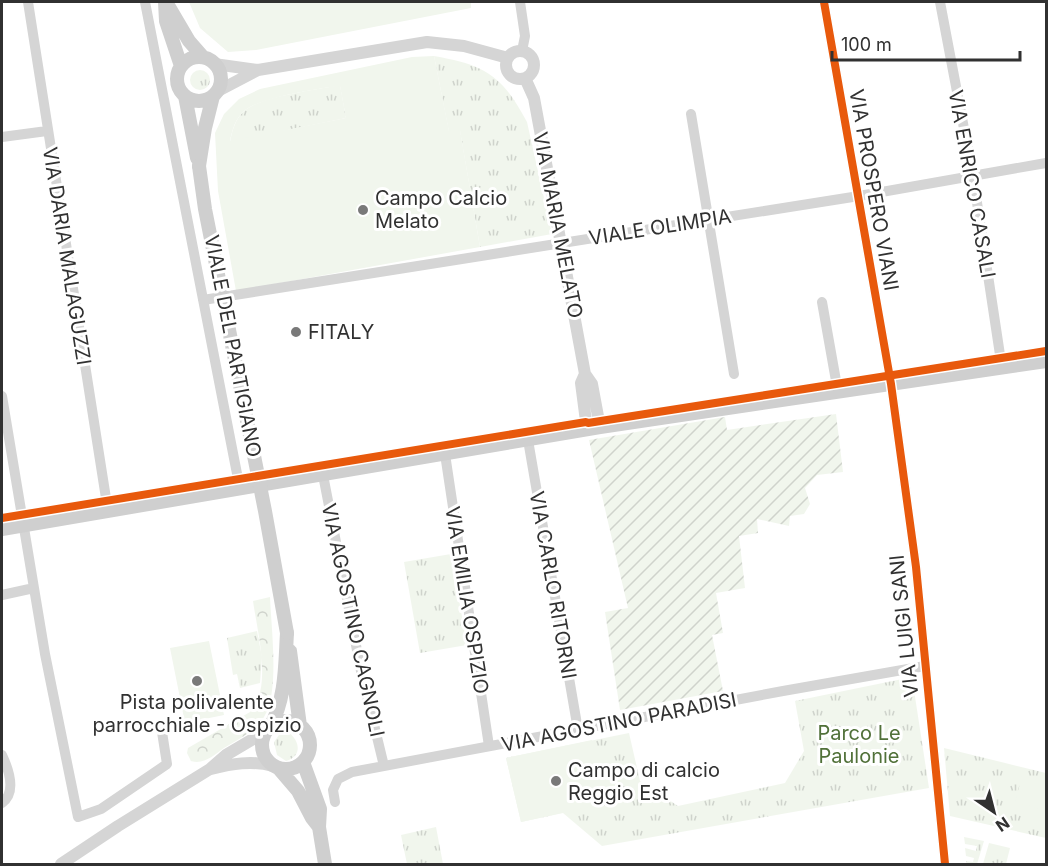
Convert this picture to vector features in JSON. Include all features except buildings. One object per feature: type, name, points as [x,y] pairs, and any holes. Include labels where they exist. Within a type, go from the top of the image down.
[{"type":"main road","name":"VIALE DEL PARTIGIANO","points":[[166,2],[189,41],[220,74],[219,86],[214,94],[205,128],[199,166]]},
{"type":"main road","name":"VIALE DEL PARTIGIANO","points":[[166,2],[166,21],[181,66],[177,78],[180,91],[185,96],[205,209],[261,488],[294,668],[300,726],[308,740],[309,748],[303,762],[320,809],[319,827],[325,864]]},
{"type":"main road","points":[[181,66],[191,58],[209,61]]},
{"type":"main road","points":[[185,96],[199,101],[214,94]]},
{"type":"main road","points":[[2,529],[593,428],[1047,361]]},
{"type":"main road","name":"VIALE DEL PARTIGIANO","points":[[286,633],[282,695],[277,714],[267,729],[262,747],[264,754],[298,791],[312,819],[319,827]]},
{"type":"main road","points":[[267,729],[281,720],[295,722],[300,726]]},
{"type":"main road","points":[[276,768],[292,769],[303,762]]},
{"type":"street","name":"VIA DARIA MALAGUZZI","points":[[28,2],[108,511]]},
{"type":"street","points":[[145,2],[240,489]]},
{"type":"street","points":[[520,2],[525,36],[522,51]]},
{"type":"street","name":"VIA PROSPERO VIANI","points":[[824,2],[891,384]]},
{"type":"street","name":"VIA ENRICO CASALI","points":[[940,2],[973,177],[1002,368]]},
{"type":"street","points":[[214,94],[258,70],[427,42],[464,46],[508,58]]},
{"type":"street","points":[[522,51],[530,55],[534,63],[532,72],[525,78],[516,78],[508,72],[506,63],[514,53],[522,51]]},
{"type":"street","points":[[209,61],[258,70]]},
{"type":"street","name":"VIA MARIA MELATO","points":[[525,78],[534,98],[585,374],[581,384],[593,428]]},
{"type":"street","points":[[692,114],[734,374]]},
{"type":"street","points":[[2,137],[47,131]]},
{"type":"street","name":"VIALE OLIMPIA","points":[[203,300],[859,196],[1047,163]]},
{"type":"street","points":[[822,302],[838,392]]},
{"type":"street","name":"VIA LUIGI SANI","points":[[891,384],[916,567],[945,864]]},
{"type":"street","points":[[2,396],[45,654],[78,817],[101,809],[167,764],[162,732]]},
{"type":"street","name":"VIA CARLO RITORNI","points":[[528,440],[578,730]]},
{"type":"street","name":"VIA EMILIA OSPIZIO","points":[[445,454],[489,746]]},
{"type":"street","name":"VIA AGOSTINO CAGNOLI","points":[[322,475],[361,671],[384,766]]},
{"type":"street","points":[[2,595],[34,588]]},
{"type":"street","name":"VIA AGOSTINO PARADISI","points":[[335,802],[333,790],[338,779],[352,772],[926,666]]},
{"type":"street","points":[[61,864],[210,769],[226,755],[267,729]]},
{"type":"street","points":[[2,755],[11,788],[9,796],[2,803]]},
{"type":"street","points":[[210,769],[243,763],[264,763],[276,768]]},
{"type":"green space","points":[[189,2],[471,2],[471,8],[256,50],[228,52],[200,28]]},
{"type":"green space","points":[[434,56],[479,68],[500,83],[518,106],[527,122],[552,234],[480,247],[460,131],[449,132]]},
{"type":"green space","points":[[434,56],[449,131],[460,130],[480,247],[236,291],[218,191],[215,133],[224,114],[239,99],[260,89],[412,57]],"holes":[[[340,86],[346,118],[230,141],[236,121],[244,111],[262,102],[304,91]]]},
{"type":"green space","points":[[200,70],[207,73],[210,80],[207,87],[200,90],[193,87],[190,80],[193,73]]},
{"type":"green space","points":[[340,85],[346,118],[230,142],[238,119],[251,106],[275,98]]},
{"type":"green space","points":[[836,414],[843,472],[817,475],[805,488],[810,504],[804,514],[790,516],[789,526],[757,519],[758,533],[739,536],[745,588],[716,593],[723,633],[712,635],[723,691],[620,710],[605,612],[628,608],[589,440],[725,417],[727,430]]},
{"type":"green space","points":[[451,554],[467,645],[420,653],[404,562]]},
{"type":"green space","points":[[270,597],[273,676],[269,706],[264,717],[251,731],[213,756],[200,762],[191,761],[187,753],[188,748],[250,712],[257,702],[261,689],[262,659],[253,601]]},
{"type":"green space","points":[[257,631],[262,657],[260,683],[240,688],[237,674],[233,675],[227,638]]},
{"type":"green space","name":"Pista polivalente parrocchiale - Ospizio","points":[[209,641],[224,715],[185,723],[170,648]]},
{"type":"green space","name":"Parco Le Paulonie","points":[[912,677],[929,788],[602,846],[563,813],[521,822],[506,758],[629,733],[640,781],[678,806],[785,783],[804,751],[795,701]]},
{"type":"green space","points":[[287,731],[295,739],[298,748],[295,755],[286,761],[277,755],[274,742],[281,732]]},
{"type":"green space","name":"Campo di calcio Reggio Est","points":[[592,740],[606,803],[521,822],[506,758]]},
{"type":"green space","points":[[944,748],[1046,773],[1046,838],[950,816]]},
{"type":"green space","points":[[1022,776],[1046,783],[1044,810],[1015,802]]},
{"type":"green space","points":[[436,827],[443,864],[407,864],[401,835]]},
{"type":"green space","points":[[964,837],[984,841],[977,864],[967,864],[966,861],[973,862],[974,858],[966,856],[965,848],[976,851],[977,846],[965,844]]},
{"type":"green space","points":[[989,843],[1010,848],[1006,864],[983,864]]},
{"type":"cycle path","points":[[824,2],[891,384],[916,567],[945,864]]},
{"type":"cycle path","points":[[2,518],[586,422],[1046,351]]},
{"type":"place","name":"Campo Calcio Melato","points":[[363,210]]},
{"type":"place","name":"FITALY","points":[[296,332]]},
{"type":"place","name":"Pista polivalente parrocchiale - Ospizio","points":[[197,681]]},
{"type":"place","name":"Campo di calcio Reggio Est","points":[[556,781]]}]
